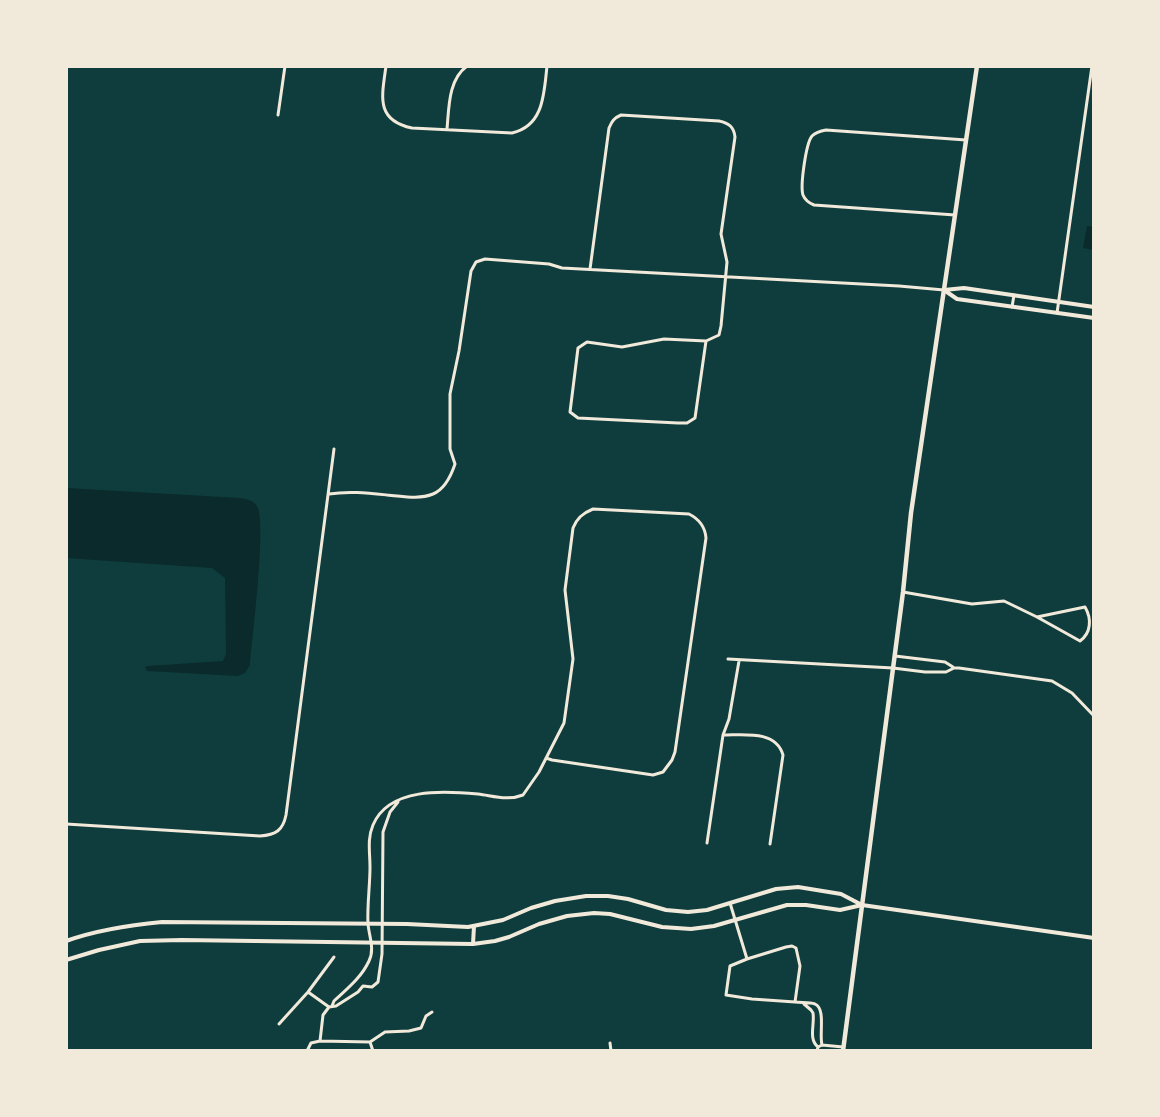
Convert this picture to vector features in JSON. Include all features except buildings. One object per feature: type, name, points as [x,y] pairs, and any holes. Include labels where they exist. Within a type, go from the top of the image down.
[{"type":"main road","points":[[843,1049],[895,656],[911,512],[977,66]]},
{"type":"street","points":[[278,115],[285,66]]},
{"type":"street","points":[[386,66],[382,101],[386,113],[392,120],[401,125],[412,128],[512,133],[529,126],[540,112],[547,66]]},
{"type":"street","points":[[447,129],[453,87],[458,75],[467,66]]},
{"type":"street","points":[[1056,313],[1092,66]]},
{"type":"street","points":[[590,269],[609,128],[612,121],[621,115],[719,121],[730,125],[734,130],[735,137],[721,234],[726,255],[719,334],[706,341],[664,339],[622,347],[587,342],[578,348],[570,412],[578,418],[687,423],[695,418],[706,341]]},
{"type":"street","points":[[955,215],[814,205],[803,196],[802,189],[806,159],[811,137],[818,132],[826,130],[966,140]]},
{"type":"street","points":[[329,494],[357,492],[424,497],[434,494],[442,488],[452,473],[455,464],[450,449],[451,386],[457,364],[471,271],[476,262],[485,258],[549,264],[562,268],[944,290],[964,288],[1094,307]]},
{"type":"street","points":[[944,290],[957,299],[1094,318]]},
{"type":"street","points":[[1012,306],[1014,295]]},
{"type":"street","points":[[66,824],[260,836],[279,832],[284,824],[286,815],[334,449]]},
{"type":"street","points":[[320,1041],[323,1015],[334,1001],[359,977],[370,960],[372,942],[368,924],[370,868],[368,847],[370,832],[376,818],[388,805],[405,798],[426,794],[480,794],[507,799],[518,797],[527,790],[564,723],[572,667],[572,643],[565,582],[573,528],[576,520],[587,511],[593,509],[689,514],[694,517],[705,530],[706,543],[680,724],[672,760],[663,772],[652,774],[546,758]]},
{"type":"street","points":[[903,592],[972,604],[1004,601],[1080,641],[1086,636],[1089,629],[1089,614],[1085,607],[1036,617]]},
{"type":"street","points":[[895,656],[945,662],[954,668],[1052,681],[1072,693],[1094,716]]},
{"type":"street","points":[[728,659],[893,668],[932,672],[946,672],[954,668]]},
{"type":"street","points":[[707,843],[723,734],[729,719],[739,661]]},
{"type":"street","points":[[723,734],[770,738],[777,742],[781,748],[783,755],[770,844]]},
{"type":"street","points":[[308,992],[330,1007],[336,1006],[362,986],[372,986],[378,982],[382,954],[383,832],[390,812],[398,802],[405,798]]},
{"type":"street","points":[[66,941],[99,931],[162,922],[474,926],[503,920],[531,908],[555,901],[586,896],[608,896],[628,899],[666,910],[688,912],[707,910],[776,889],[798,887],[841,894],[862,905],[1094,938]]},
{"type":"street","points":[[730,903],[747,959]]},
{"type":"street","points":[[66,960],[99,950],[140,942],[182,940],[473,944],[495,941],[518,934],[550,920],[585,914],[620,916],[662,927],[691,929],[714,926],[787,905],[806,905],[840,910],[862,905]]},
{"type":"street","points":[[473,944],[474,926]]},
{"type":"street","points":[[795,1002],[800,966],[796,948],[792,946],[786,947],[730,966],[726,995],[817,1005],[822,1015],[819,1048]]},
{"type":"street","points":[[280,1024],[308,992],[334,957]]},
{"type":"street","points":[[801,1003],[808,1006],[813,1013],[814,1044],[819,1048],[843,1049]]},
{"type":"street","points":[[307,1051],[311,1044],[320,1041],[370,1042],[385,1032],[409,1031],[420,1028],[426,1016],[432,1012]]},
{"type":"street","points":[[370,1042],[373,1051]]},
{"type":"street","points":[[610,1043],[610,1051]]},
{"type":"water","points":[[1087,226],[1094,227],[1094,250],[1083,248]]},
{"type":"water","points":[[66,488],[240,498],[249,500],[257,506],[260,516],[260,556],[250,665],[245,673],[238,676],[147,671],[145,667],[148,666],[223,661],[226,654],[225,578],[212,568],[66,558]]}]
